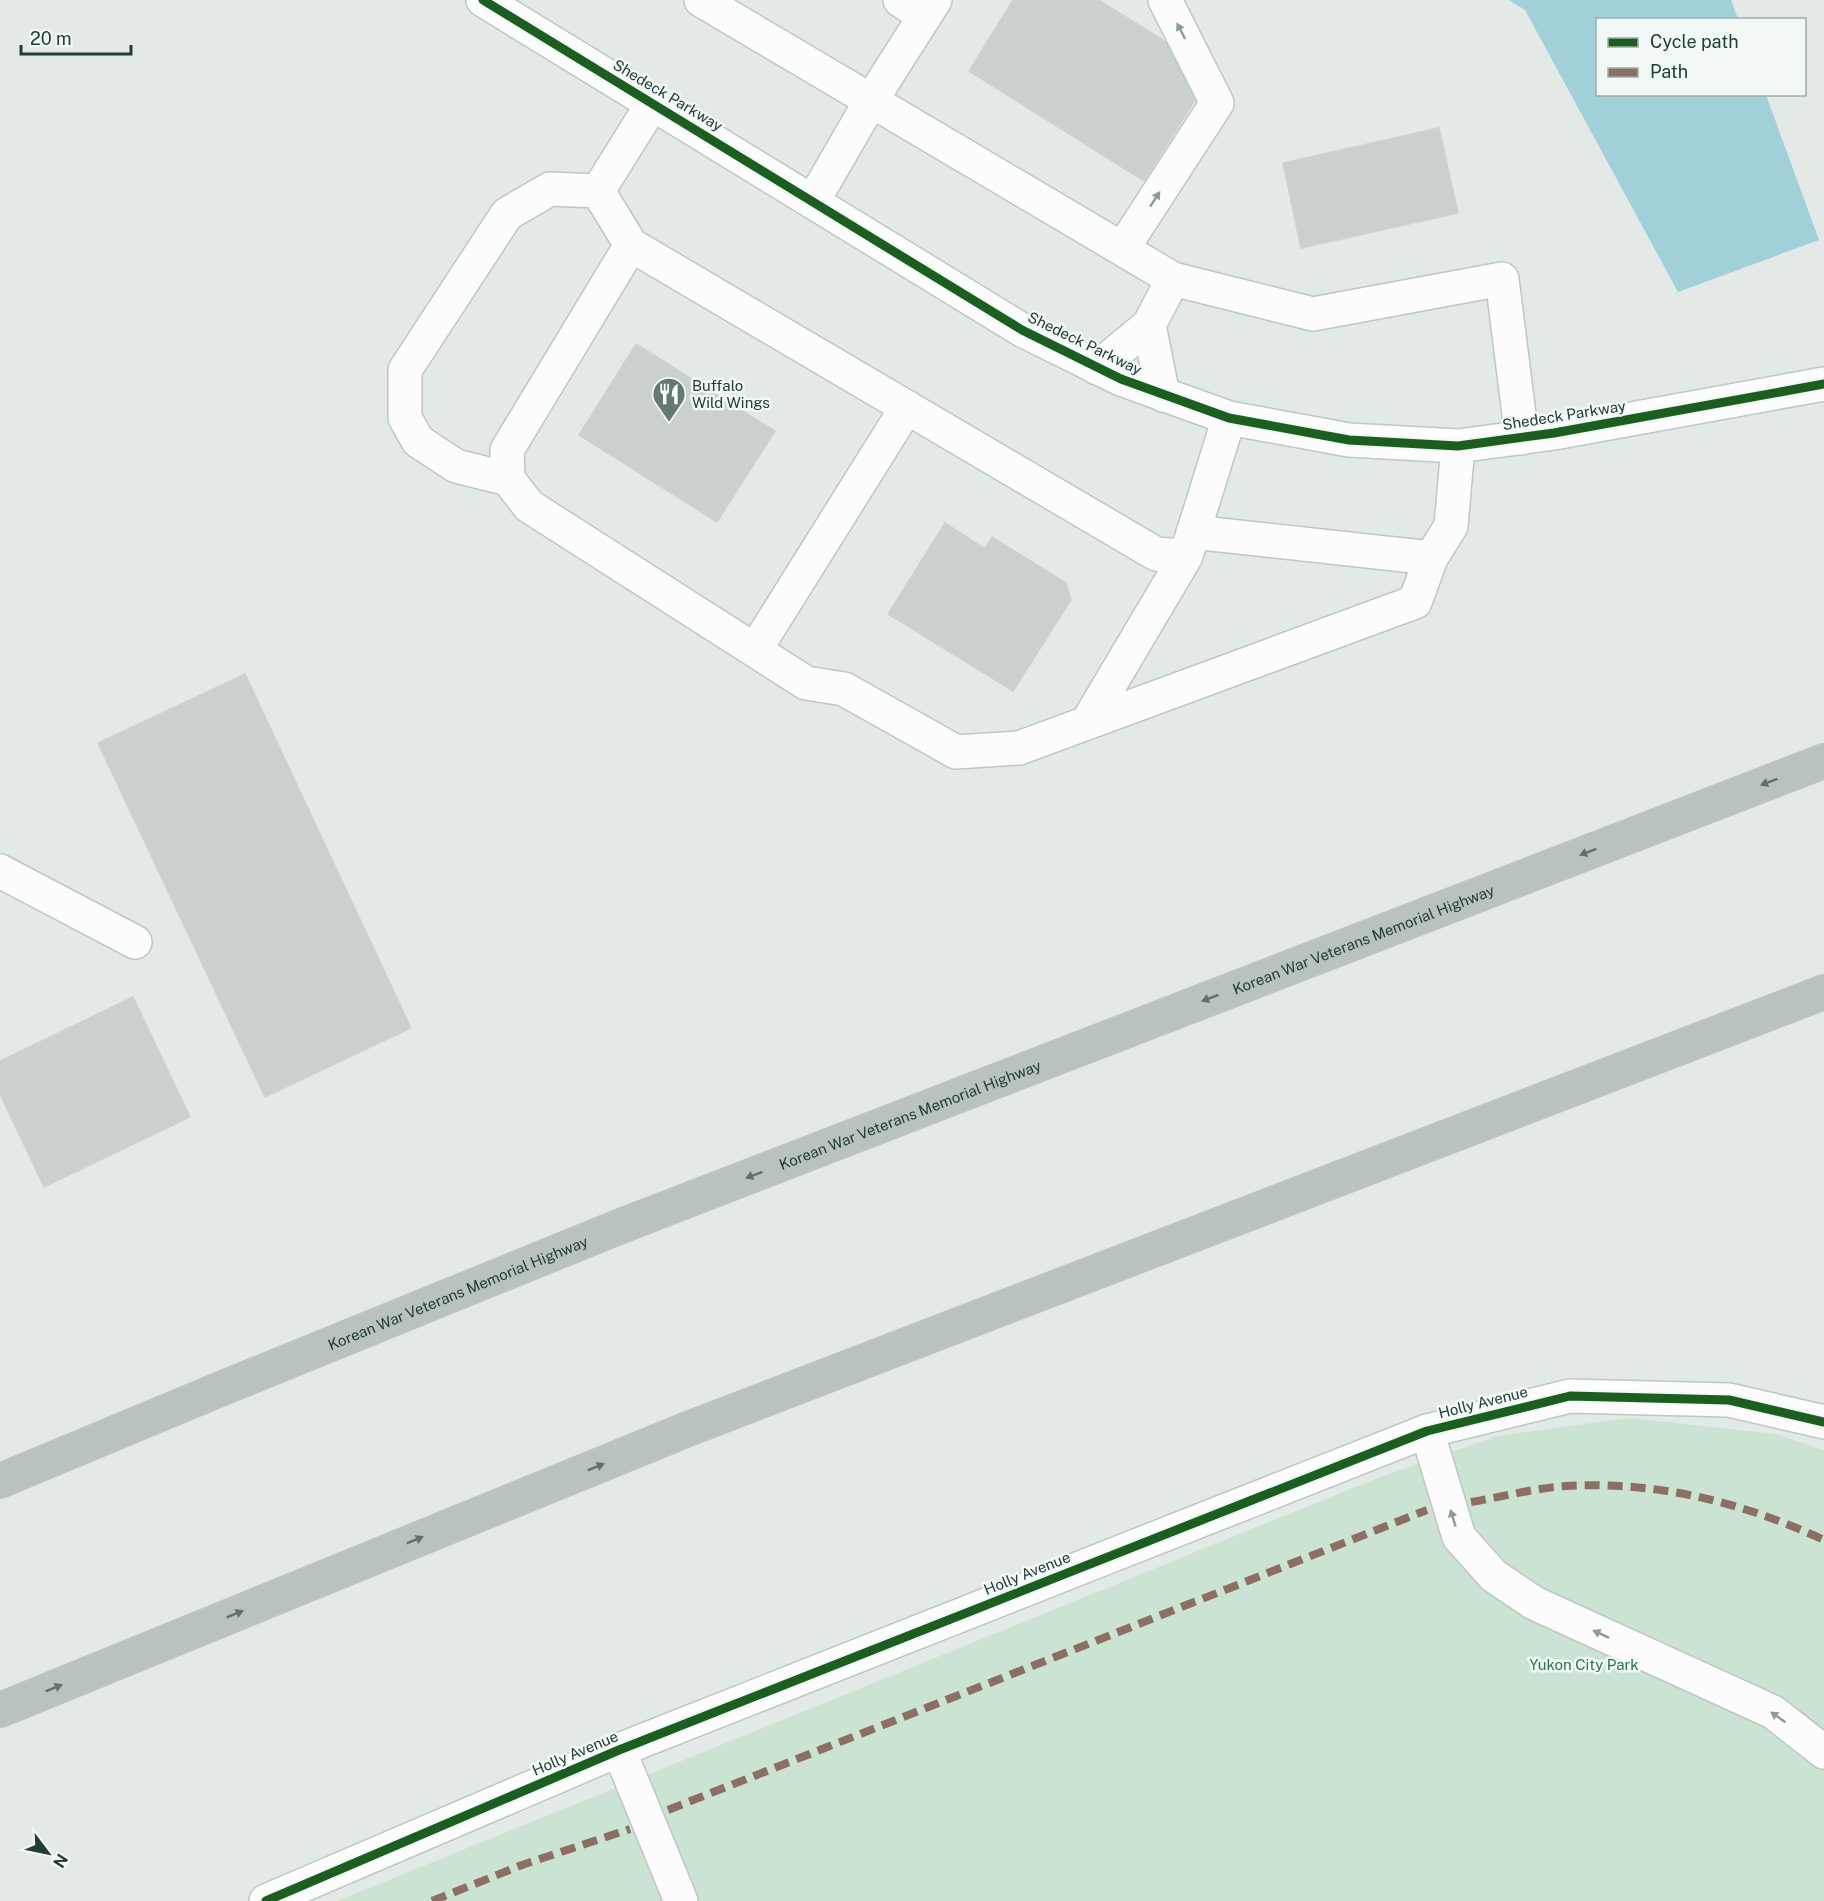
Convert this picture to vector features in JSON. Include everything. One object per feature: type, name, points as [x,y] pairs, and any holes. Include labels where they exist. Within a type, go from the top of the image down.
[{"type":"highway","name":"Korean War Veterans Memorial Highway","points":[[0,1481],[218,1389],[621,1226],[1824,761]]},
{"type":"highway","points":[[0,1710],[688,1429],[1824,992]]},
{"type":"street","name":"Shedeck Parkway","points":[[483,0],[1022,330],[1121,379],[1229,418],[1349,440],[1458,446],[1522,438],[1824,384]]},
{"type":"street","points":[[701,0],[1173,279],[1313,314],[1502,279],[1522,438]]},
{"type":"street","points":[[1123,248],[1217,103],[1165,0]]},
{"type":"street","points":[[813,201],[872,99],[920,5]]},
{"type":"street","points":[[598,191],[653,103]]},
{"type":"street","points":[[598,191],[550,189],[507,214],[405,370],[405,418],[418,441],[456,466],[508,479],[530,506],[806,682],[844,689],[956,752],[1019,748],[1415,602],[1431,558],[1451,526],[1458,446]]},
{"type":"street","points":[[598,191],[631,245],[1156,554],[1189,544],[1431,558]]},
{"type":"street","points":[[508,479],[507,450],[631,245]]},
{"type":"street","points":[[1097,368],[1149,325],[1173,279]]},
{"type":"street","points":[[1149,325],[1163,394]]},
{"type":"street","points":[[755,650],[907,408]]},
{"type":"street","points":[[1087,723],[1189,544],[1229,418]]},
{"type":"street","points":[[0,871],[135,942]]},
{"type":"street","name":"Holly Avenue","points":[[266,1901],[619,1750],[1427,1431],[1570,1396],[1729,1400],[1824,1422]]},
{"type":"street","points":[[1427,1431],[1459,1537],[1494,1576],[1534,1603],[1773,1713],[1824,1752]]},
{"type":"street","points":[[619,1750],[681,1901]]},
{"type":"green space","name":"Yukon City Park","points":[[1629,1418],[1776,1434],[1824,1450],[1824,1901],[337,1901],[1375,1479],[1497,1436]]},
{"type":"water","points":[[1509,0],[1731,0],[1738,18],[1596,18],[1596,96],[1766,96],[1819,240],[1678,292],[1525,10]]},
{"type":"building","points":[[1013,0],[1099,0],[1174,47],[1199,94],[1144,181],[969,71]]},
{"type":"building","points":[[1439,128],[1458,213],[1301,248],[1283,163]]},
{"type":"building","points":[[636,344],[775,431],[717,522],[579,435]]},
{"type":"building","points":[[945,523],[985,549],[992,537],[1066,583],[1071,600],[1013,691],[888,614]]},
{"type":"building","points":[[245,674],[411,1028],[265,1097],[98,743]]},
{"type":"building","points":[[133,997],[190,1117],[44,1187],[0,1094],[0,1061]]},
{"type":"marked path","points":[[1471,1502],[1554,1487],[1600,1485],[1633,1487],[1666,1491],[1730,1505],[1824,1540]]},
{"type":"marked path","points":[[668,1810],[1427,1510]]},
{"type":"marked path","points":[[432,1901],[522,1865],[630,1829]]},
{"type":"cycle path","points":[[483,0],[1022,330],[1121,379],[1229,418],[1349,440],[1458,446],[1554,433],[1824,384]]},
{"type":"cycle path","points":[[266,1901],[619,1750],[1427,1431],[1570,1396],[1729,1400],[1824,1422]]},
{"type":"place","name":"Buffalo Wild Wings","points":[[669,423]]}]
